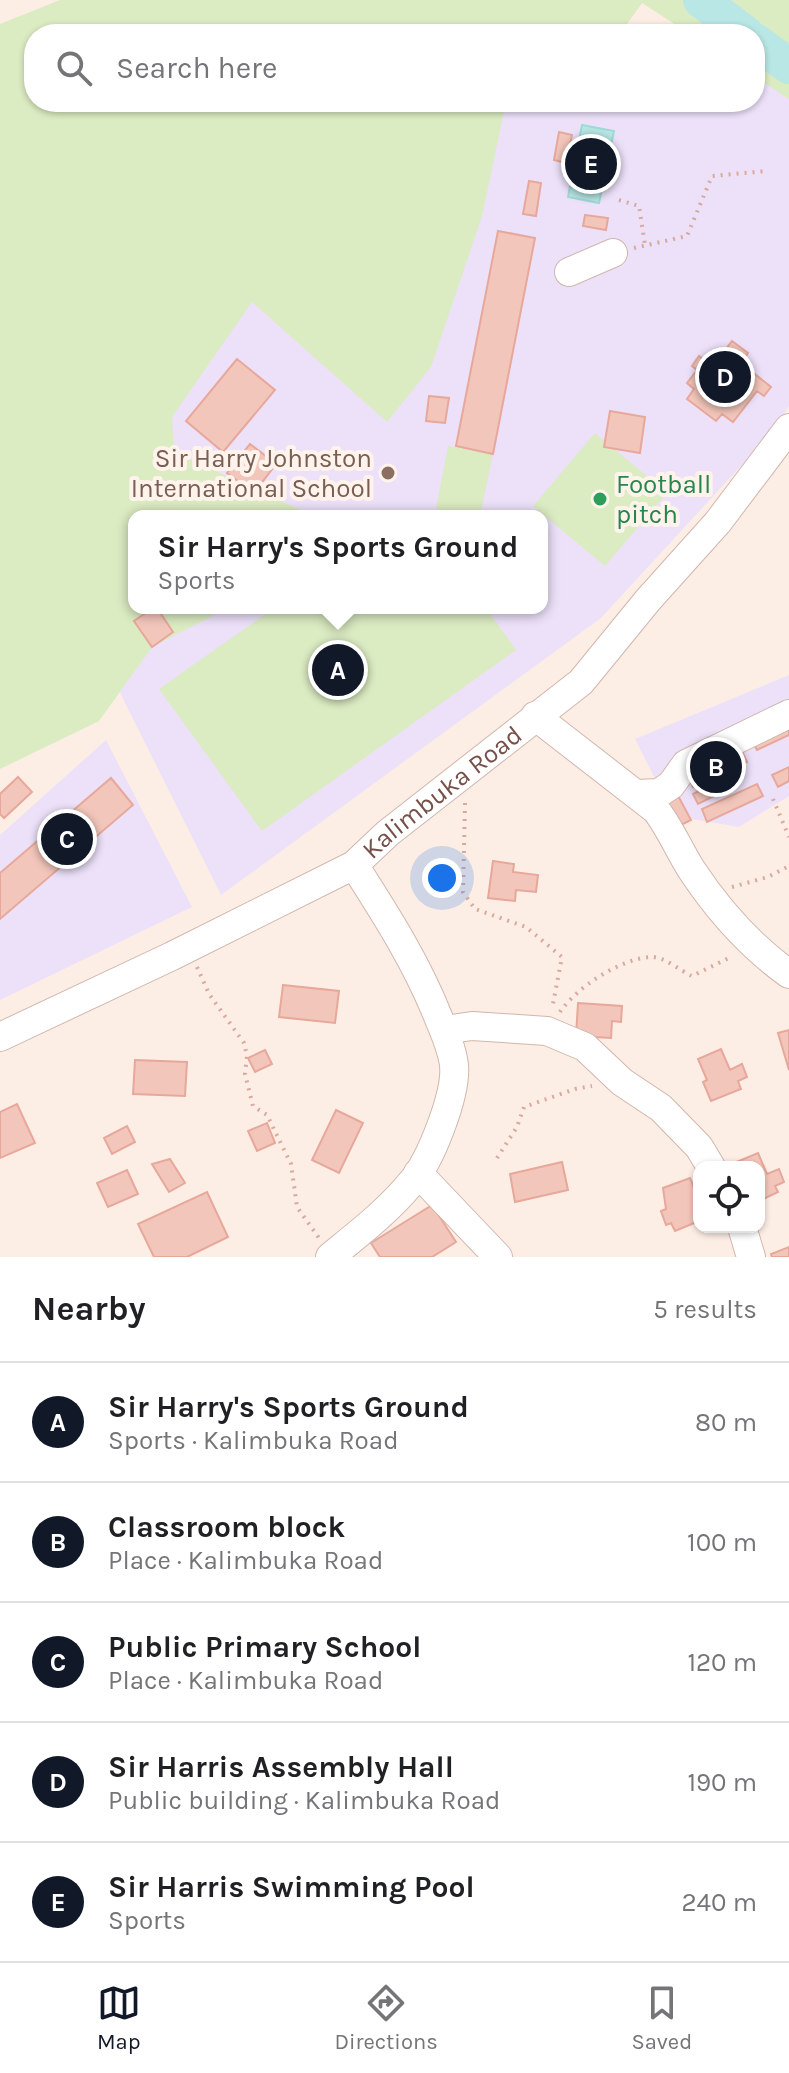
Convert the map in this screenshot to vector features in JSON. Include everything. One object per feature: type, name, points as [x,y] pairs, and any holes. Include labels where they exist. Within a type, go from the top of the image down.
[{"type":"street","points":[[569,272],[613,253]]},
{"type":"street","name":"Kalimbuka Road","points":[[0,1037],[354,865],[388,833],[581,682],[718,522],[789,428]]},
{"type":"street","points":[[637,794],[659,793],[671,785],[686,764],[789,714]]},
{"type":"street","points":[[535,716],[637,794],[666,823],[711,896],[758,951],[789,974]]},
{"type":"street","points":[[331,1257],[413,1182],[439,1134],[453,1082],[454,1063],[424,979],[354,865]]},
{"type":"street","points":[[444,1030],[472,1026],[547,1031],[585,1047],[622,1082],[661,1108],[699,1147],[707,1161]]},
{"type":"street","points":[[418,1173],[498,1257]]},
{"type":"street","points":[[744,1233],[751,1257]]},
{"type":"path","points":[[613,253],[687,236],[712,176],[767,171]]},
{"type":"path","points":[[619,200],[639,206],[645,245]]},
{"type":"path","points":[[475,766],[465,791],[463,892],[475,909],[526,927],[562,957],[547,1031]]},
{"type":"path","points":[[773,799],[789,837]]},
{"type":"path","points":[[711,896],[737,884],[768,877],[789,866]]},
{"type":"path","points":[[188,946],[209,994],[244,1043],[247,1056],[245,1074],[253,1106],[267,1115],[291,1164],[297,1207],[331,1257]]},
{"type":"path","points":[[547,1031],[567,1002],[620,964],[654,957],[692,976],[736,955],[758,951]]},
{"type":"path","points":[[497,1158],[517,1127],[524,1107],[575,1089],[622,1082]]},
{"type":"shaded area","name":"Sir Harry Johnston International School","points":[[765,63],[789,79],[789,406],[774,430],[601,618],[221,895],[125,703],[50,537],[272,112],[765,112]]},
{"type":"shaded area","points":[[789,675],[789,796],[739,827],[674,816],[635,739]]},
{"type":"shaded area","points":[[106,740],[192,907],[0,1000],[0,835]]},
{"type":"green space","points":[[60,0],[789,0],[789,99],[765,83],[765,24],[675,24],[642,3],[627,24],[24,24],[24,112],[504,112],[482,216],[431,367],[387,422],[252,302],[172,417],[174,452],[301,510],[128,510],[128,614],[216,614],[152,647],[99,721],[0,769],[0,24]]},
{"type":"green space","name":"Football pitch","points":[[595,433],[667,493],[605,566],[548,518],[548,510],[538,510],[533,506]]},
{"type":"green space","points":[[448,446],[493,454],[481,510],[436,509]]},
{"type":"green space","points":[[265,614],[490,614],[516,650],[262,831],[159,689]]},
{"type":"water","points":[[582,125],[614,131],[599,203],[568,197]]},
{"type":"building","points":[[559,132],[572,135],[566,163],[554,160]]},
{"type":"building","points":[[529,181],[541,183],[536,216],[523,214]]},
{"type":"building","points":[[585,215],[608,218],[606,230],[583,226]]},
{"type":"building","points":[[498,231],[535,238],[493,454],[456,446]]},
{"type":"building","points":[[732,341],[748,353],[741,363],[771,387],[764,396],[757,391],[733,422],[722,414],[716,421],[687,399],[694,389],[687,383],[697,370],[692,366],[699,356],[707,362],[718,349],[723,353]]},
{"type":"building","points":[[237,359],[275,390],[223,452],[186,421]]},
{"type":"building","points":[[429,396],[449,398],[445,423],[426,421]]},
{"type":"building","points":[[610,411],[645,417],[640,453],[604,447]]},
{"type":"building","points":[[250,444],[276,464],[254,493],[227,473]]},
{"type":"building","points":[[144,614],[161,614],[173,632],[152,647],[134,621]]},
{"type":"building","points":[[789,717],[789,735],[757,750],[750,736]]},
{"type":"building","points":[[739,745],[747,762],[693,787],[685,771]]},
{"type":"building","points":[[789,767],[789,781],[778,787],[772,775]]},
{"type":"building","points":[[18,777],[32,792],[4,818],[0,814],[0,794]]},
{"type":"building","points":[[111,778],[133,805],[0,919],[0,873]]},
{"type":"building","points":[[725,778],[730,788],[698,804],[693,794]]},
{"type":"building","points":[[757,784],[763,796],[707,822],[702,809]]},
{"type":"building","points":[[675,790],[691,820],[677,827],[662,797]]},
{"type":"building","points":[[493,861],[514,864],[513,872],[538,875],[536,892],[516,890],[515,901],[488,898]]},
{"type":"building","points":[[283,985],[339,991],[335,1023],[279,1017]]},
{"type":"building","points":[[578,1003],[622,1006],[621,1022],[612,1021],[611,1038],[576,1036]]},
{"type":"building","points":[[789,1030],[789,1070],[778,1033]]},
{"type":"building","points":[[721,1049],[730,1070],[742,1064],[747,1077],[738,1081],[741,1089],[711,1101],[698,1059]]},
{"type":"building","points":[[265,1050],[272,1064],[255,1072],[248,1058]]},
{"type":"building","points":[[135,1060],[187,1062],[185,1096],[133,1094]]},
{"type":"building","points":[[17,1104],[35,1143],[0,1158],[0,1112]]},
{"type":"building","points":[[336,1110],[363,1123],[339,1173],[312,1160]]},
{"type":"building","points":[[267,1123],[275,1143],[257,1151],[248,1131]]},
{"type":"building","points":[[127,1126],[135,1142],[112,1154],[104,1138]]},
{"type":"building","points":[[758,1153],[761,1161],[739,1161]]},
{"type":"building","points":[[170,1159],[185,1183],[169,1192],[152,1164]]},
{"type":"building","points":[[562,1162],[568,1190],[515,1202],[510,1174]]},
{"type":"building","points":[[765,1169],[767,1174],[779,1169],[784,1182],[775,1186],[778,1192],[765,1198]]},
{"type":"building","points":[[127,1170],[138,1194],[108,1207],[97,1183]]},
{"type":"building","points":[[690,1178],[693,1185],[693,1224],[675,1231],[671,1223],[666,1225],[661,1211],[666,1209],[663,1188]]},
{"type":"building","points":[[207,1192],[228,1237],[187,1257],[154,1257],[138,1224]]},
{"type":"building","points":[[432,1205],[456,1242],[432,1257],[380,1257],[371,1243]]},
{"type":"building","points":[[789,1247],[789,1257],[772,1257],[771,1254]]},
{"type":"waterway","points":[[701,0],[733,24]]},
{"type":"waterway","points":[[765,48],[789,66]]},
{"type":"place","name":"Sir Harris Swimming Pool","points":[[591,164]]},
{"type":"place","name":"Sir Harris Assembly Hall","points":[[725,377]]},
{"type":"place","name":"Sir Harry Johnston International School","points":[[388,473]]},
{"type":"place","name":"Football pitch","points":[[600,499]]},
{"type":"place","name":"Sir Harry's Sports Ground","points":[[338,670]]},
{"type":"place","name":"Classroom block","points":[[716,767]]},
{"type":"place","name":"Public Primary School","points":[[67,839]]}]
